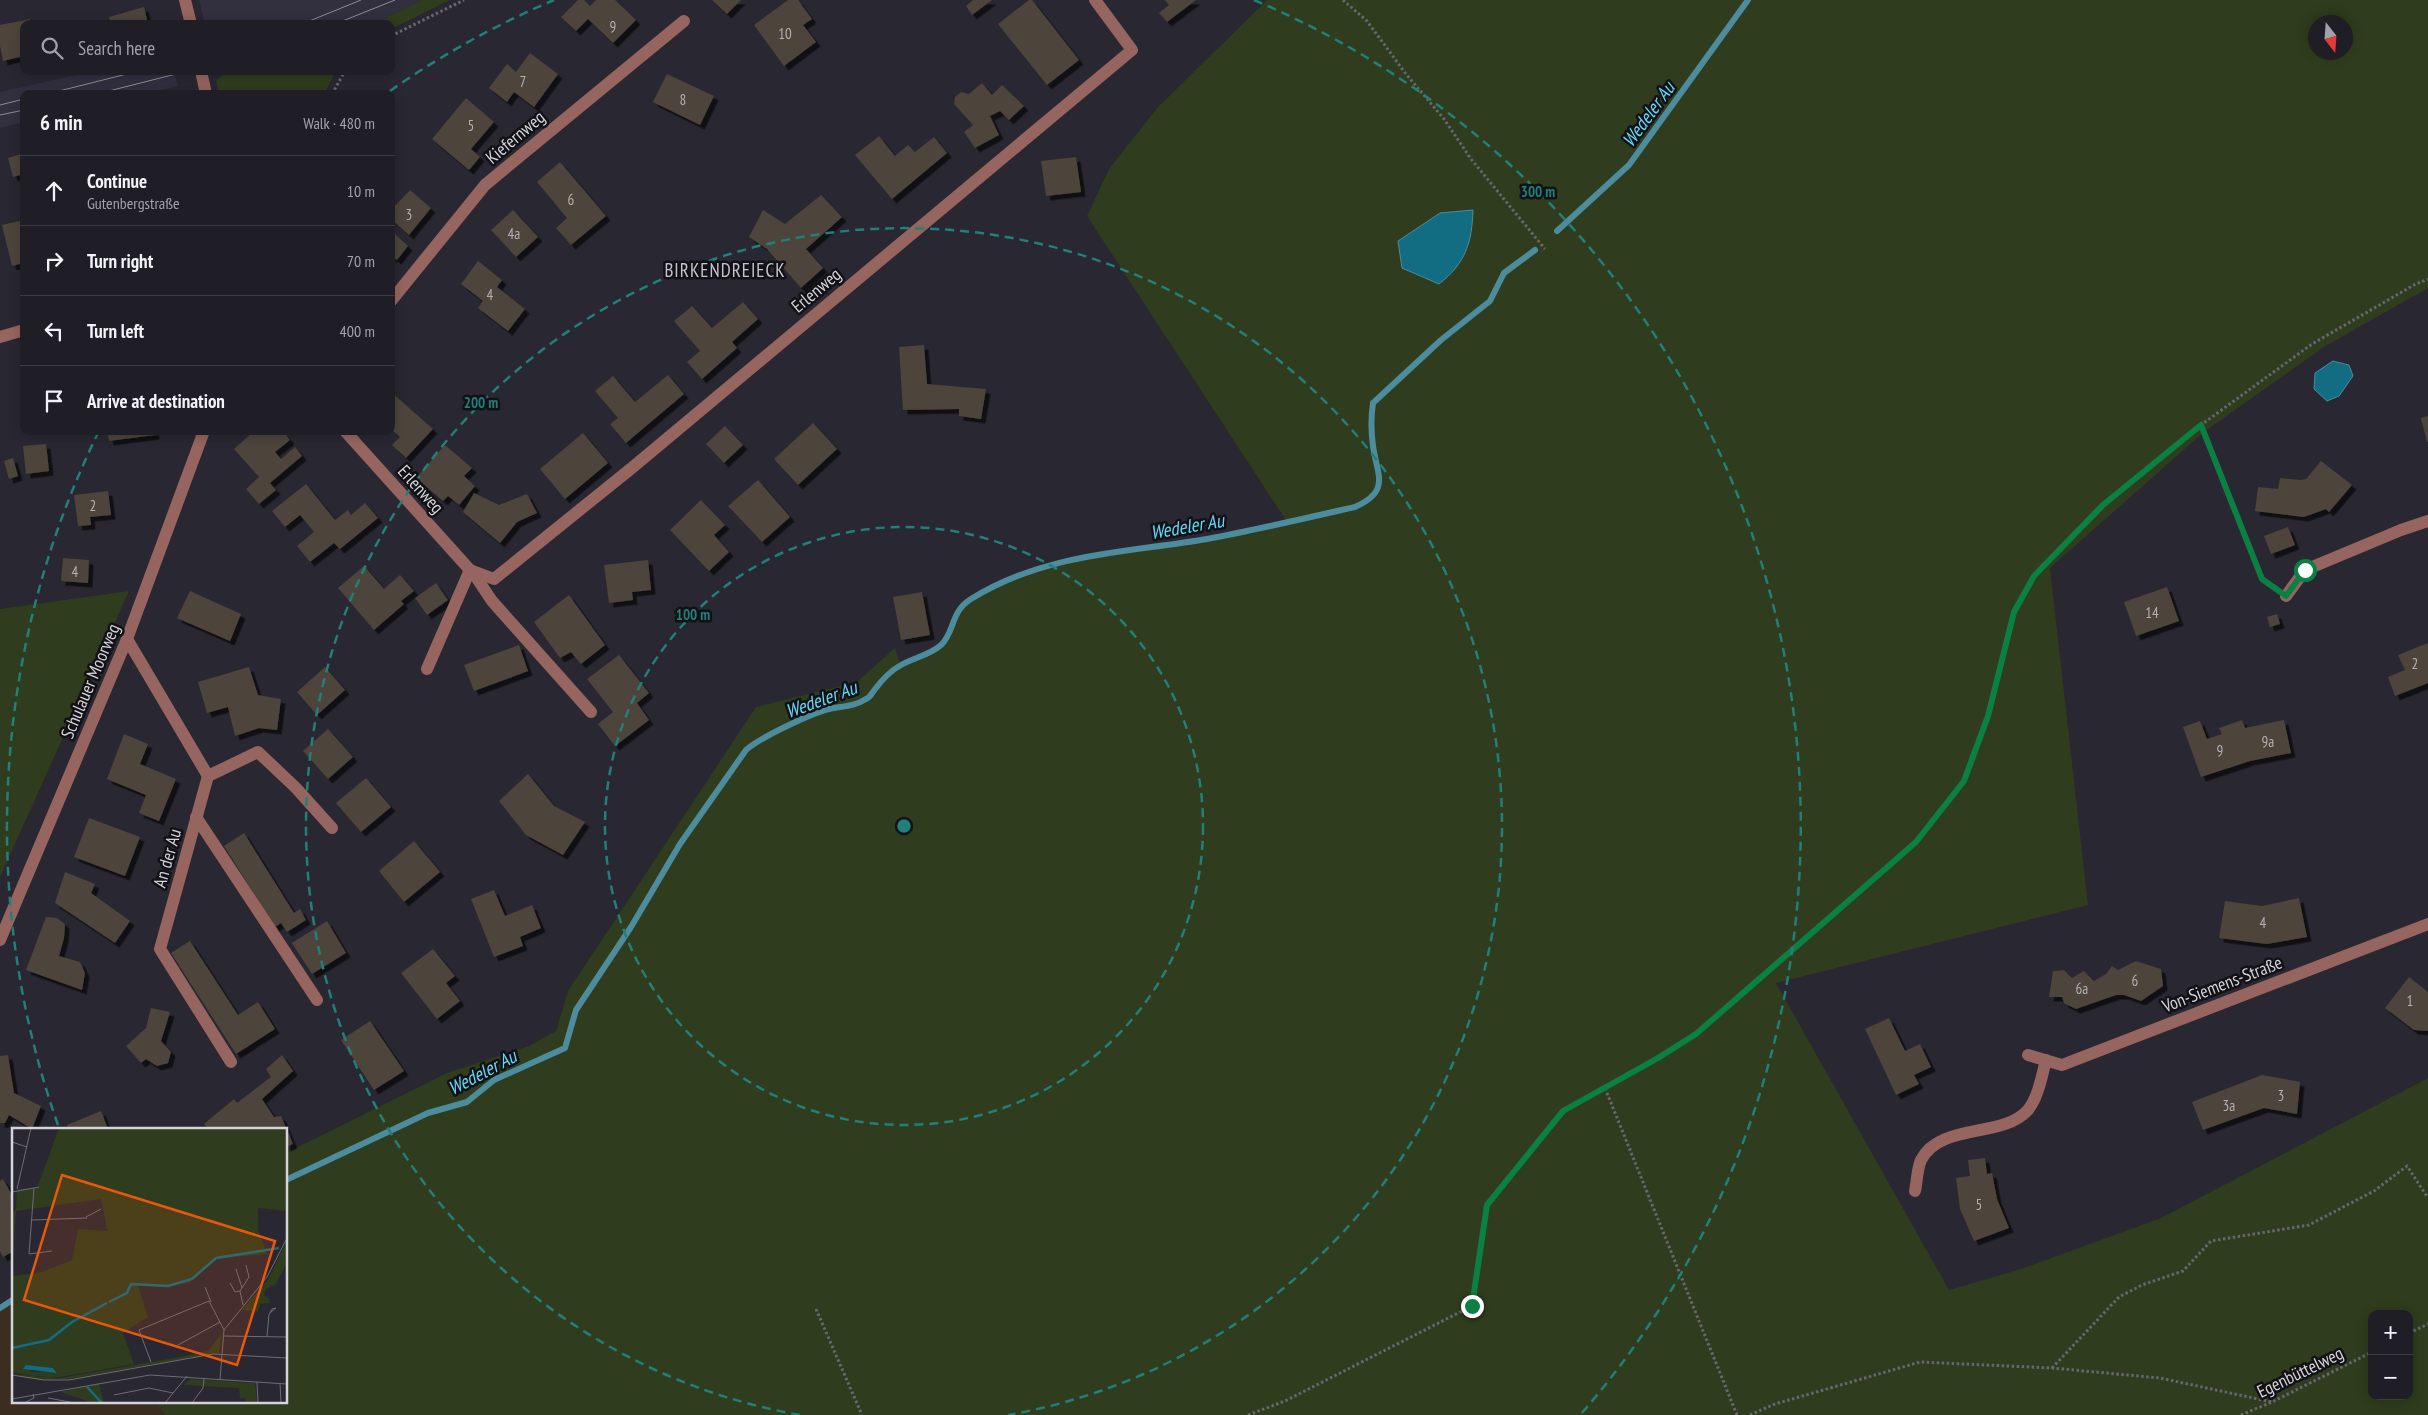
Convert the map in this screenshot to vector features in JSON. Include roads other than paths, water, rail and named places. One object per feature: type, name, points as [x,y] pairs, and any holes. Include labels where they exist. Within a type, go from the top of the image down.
[{"type":"street","name":"Erlenweg","points":[[349,435],[471,571],[494,579],[633,467],[1132,50],[1095,0]]},
{"type":"street","name":"Kiefernweg","points":[[395,296],[485,185],[684,21]]},
{"type":"street","points":[[202,75],[205,90]]},
{"type":"street","points":[[0,337],[20,331]]},
{"type":"street","name":"Schulauer Moorweg","points":[[0,940],[126,640],[203,435]]},
{"type":"street","points":[[2286,596],[2305,570],[2401,530],[2428,521]]},
{"type":"street","points":[[427,669],[471,571]]},
{"type":"street","points":[[471,571],[492,601],[591,712]]},
{"type":"street","points":[[126,640],[208,776],[258,752],[296,788],[332,828]]},
{"type":"street","name":"An der Au","points":[[208,776],[160,949],[231,1062]]},
{"type":"street","points":[[196,817],[317,1000]]},
{"type":"street","name":"Von-Siemens-Straße","points":[[2028,1055],[2062,1065],[2428,924]]},
{"type":"street","points":[[1915,1191],[1921,1161],[1929,1150],[1953,1137],[2000,1125],[2027,1112],[2032,1104],[2046,1060]]},
{"type":"water","points":[[1473,210],[1471,232],[1466,251],[1456,268],[1439,284],[1402,268],[1398,241],[1440,213]]},
{"type":"water","points":[[2333,361],[2349,365],[2353,376],[2339,396],[2327,401],[2314,389],[2315,373]]},
{"type":"waterway","name":"Wedeler Au","points":[[1557,231],[1629,165],[1748,0]]},
{"type":"waterway","name":"Wedeler Au","points":[[288,1179],[428,1113],[467,1102],[494,1080],[565,1048],[576,1010],[631,927],[680,844],[746,750],[763,738],[802,719],[825,710],[854,704],[868,698],[887,675],[941,645],[949,634],[959,610],[971,599],[999,584],[1057,563],[1116,552],[1207,539],[1355,507],[1366,501],[1374,495],[1379,481],[1372,435],[1373,403],[1441,340],[1490,301],[1504,273],[1535,250]]},
{"type":"waterway","name":"Wedeler Au","points":[[0,1308],[12,1300]]},
{"type":"tram line","points":[[312,20],[361,0]]},
{"type":"tram line","points":[[345,20],[395,0]]},
{"type":"tram line","points":[[63,90],[123,75]]},
{"type":"tram line","points":[[113,90],[172,75]]},
{"type":"tram line","points":[[0,105],[20,100]]},
{"type":"tram line","points":[[0,115],[20,111]]},
{"type":"district","name":"BIRKENDREIECK","points":[[725,270]]}]
